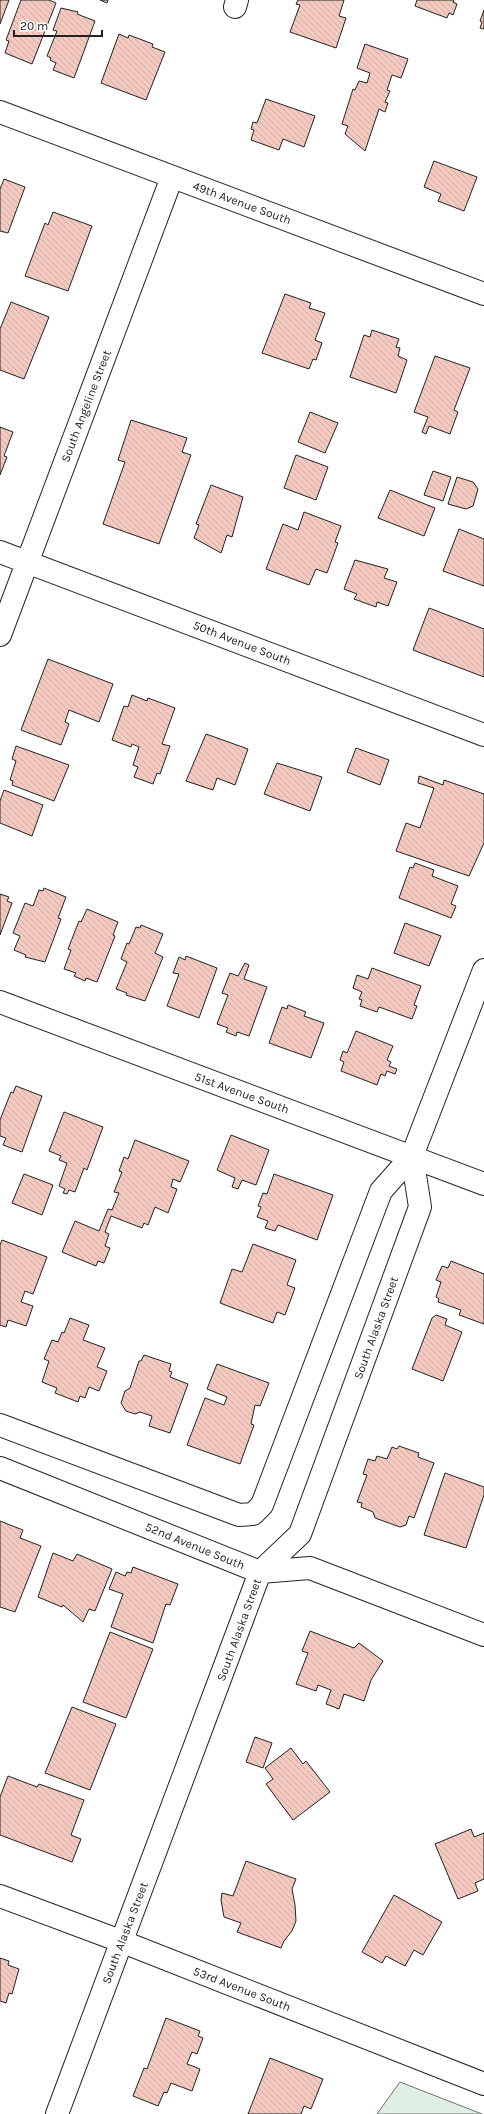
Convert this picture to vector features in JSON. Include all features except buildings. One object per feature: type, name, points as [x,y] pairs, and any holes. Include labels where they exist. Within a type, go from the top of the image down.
[{"type":"street","name":"49th Avenue South","points":[[0,112],[484,294]]},
{"type":"street","name":"South Angeline Street","points":[[0,635],[172,177]]},
{"type":"street","name":"50th Avenue South","points":[[0,552],[484,735]]},
{"type":"street","points":[[0,1425],[239,1516],[253,1514],[262,1505],[381,1191],[412,1156],[484,970]]},
{"type":"street","name":"51st Avenue South","points":[[0,1002],[484,1184]]},
{"type":"street","name":"South Alaska Street","points":[[57,2114],[123,1942],[260,1572],[300,1534],[420,1207],[412,1156]]},
{"type":"street","name":"52nd Avenue South","points":[[0,1468],[260,1572],[310,1568],[484,1634]]},
{"type":"street","name":"53rd Avenue South","points":[[0,1896],[123,1942],[484,2084]]},
{"type":"green space","points":[[400,2082],[482,2114],[377,2114]]}]
